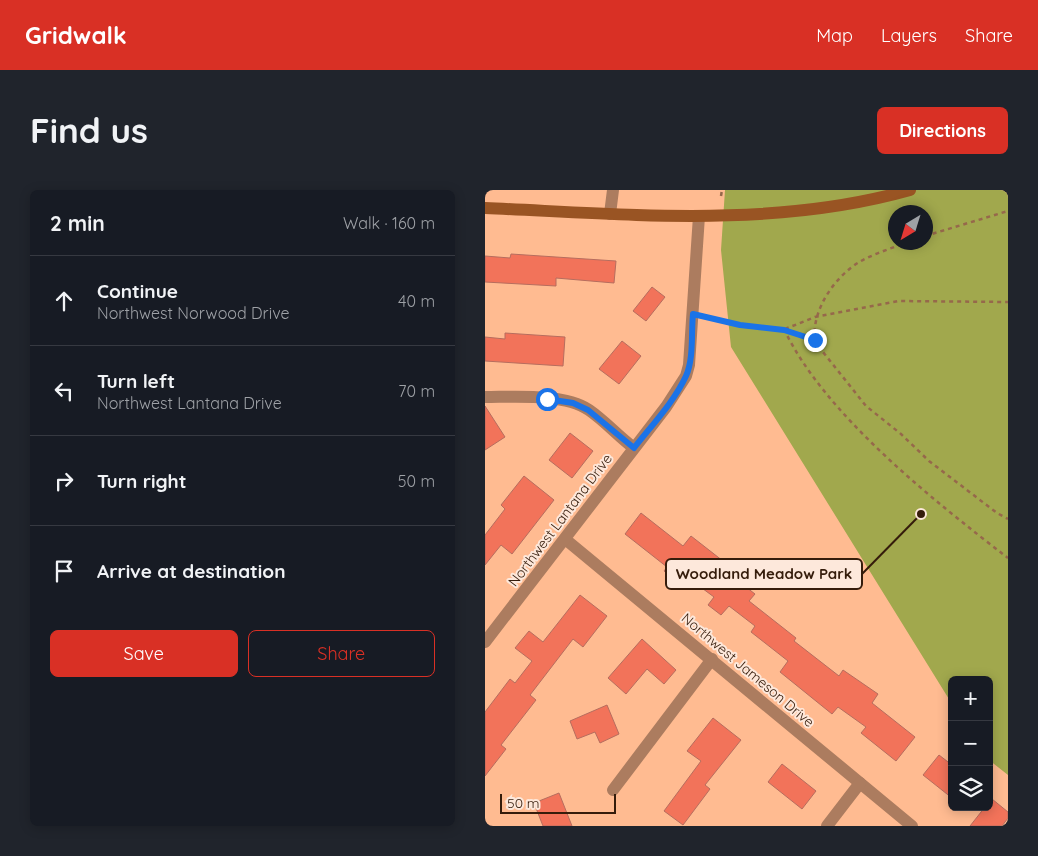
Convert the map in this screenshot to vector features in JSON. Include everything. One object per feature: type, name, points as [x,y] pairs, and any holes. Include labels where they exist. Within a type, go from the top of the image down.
[{"type":"main road","points":[[485,208],[699,216],[817,208],[847,204],[910,190]]},
{"type":"street","points":[[610,214],[613,190]]},
{"type":"street","name":"Northwest Lantana Drive","points":[[485,642],[666,407],[686,376],[689,366],[699,216]]},
{"type":"street","points":[[485,397],[547,399],[573,403],[588,410],[634,448]]},
{"type":"street","name":"Northwest Jameson Drive","points":[[565,539],[912,826]]},
{"type":"street","points":[[613,790],[712,659]]},
{"type":"street","points":[[827,826],[860,783]]},
{"type":"path","points":[[721,196],[723,190]]},
{"type":"path","points":[[933,234],[1008,212]]},
{"type":"path","points":[[815,340],[815,318],[827,295],[844,274],[860,262],[889,250]]},
{"type":"path","points":[[784,330],[815,318],[898,300],[1008,302]]},
{"type":"path","points":[[693,314],[740,325],[784,330],[815,340],[866,406],[901,434],[929,461],[997,513],[1008,519]]},
{"type":"path","points":[[784,330],[793,350],[840,409],[916,482],[1008,558]]},
{"type":"green space","points":[[725,190],[1008,190],[1008,775],[993,763],[993,676],[948,676],[948,698],[731,347],[721,250]]},
{"type":"building","points":[[511,254],[616,261],[614,283],[556,278],[556,286],[485,282],[485,256],[510,258]]},
{"type":"building","points":[[652,287],[665,297],[646,321],[633,311]]},
{"type":"building","points":[[505,333],[565,337],[563,366],[485,361],[485,337],[505,339]]},
{"type":"building","points":[[622,341],[641,356],[619,384],[599,369]]},
{"type":"building","points":[[485,406],[505,437],[485,450]]},
{"type":"building","points":[[570,433],[593,451],[572,478],[549,460]]},
{"type":"building","points":[[524,476],[554,500],[512,554],[501,545],[485,565],[485,535],[505,509],[501,505]]},
{"type":"building","points":[[641,513],[683,546],[691,536],[723,561],[719,566],[755,594],[749,601],[796,638],[794,641],[839,676],[843,670],[878,694],[872,703],[915,737],[896,761],[861,733],[866,727],[838,707],[832,714],[780,672],[788,661],[751,632],[755,626],[729,606],[721,615],[708,605],[714,597],[687,577],[681,584],[664,571],[667,567],[625,534]]},
{"type":"building","points":[[580,595],[607,616],[583,647],[573,639],[530,695],[536,700],[501,745],[506,749],[485,776],[485,712],[510,679],[515,683],[532,661],[515,648],[529,631],[543,642]]},
{"type":"building","points":[[642,639],[676,670],[664,684],[647,669],[626,694],[608,678]]},
{"type":"building","points":[[607,705],[619,734],[600,743],[595,732],[577,739],[570,721]]},
{"type":"building","points":[[713,718],[741,740],[705,785],[710,789],[683,825],[664,811],[701,761],[687,751]]},
{"type":"building","points":[[939,755],[948,762],[948,795],[923,775]]},
{"type":"building","points":[[782,764],[816,791],[802,809],[768,782]]},
{"type":"building","points":[[559,793],[572,826],[543,826],[534,803]]},
{"type":"building","points":[[993,800],[1008,812],[1008,818],[1002,826],[970,826],[982,811],[993,811]]},
{"type":"place","name":"Woodland Meadow Park","points":[[921,514]]},
{"type":"route","points":[[547,399],[573,403],[588,410],[634,448],[666,407],[686,376],[689,366],[693,314],[740,325],[784,330],[811,337],[815,340]]}]
